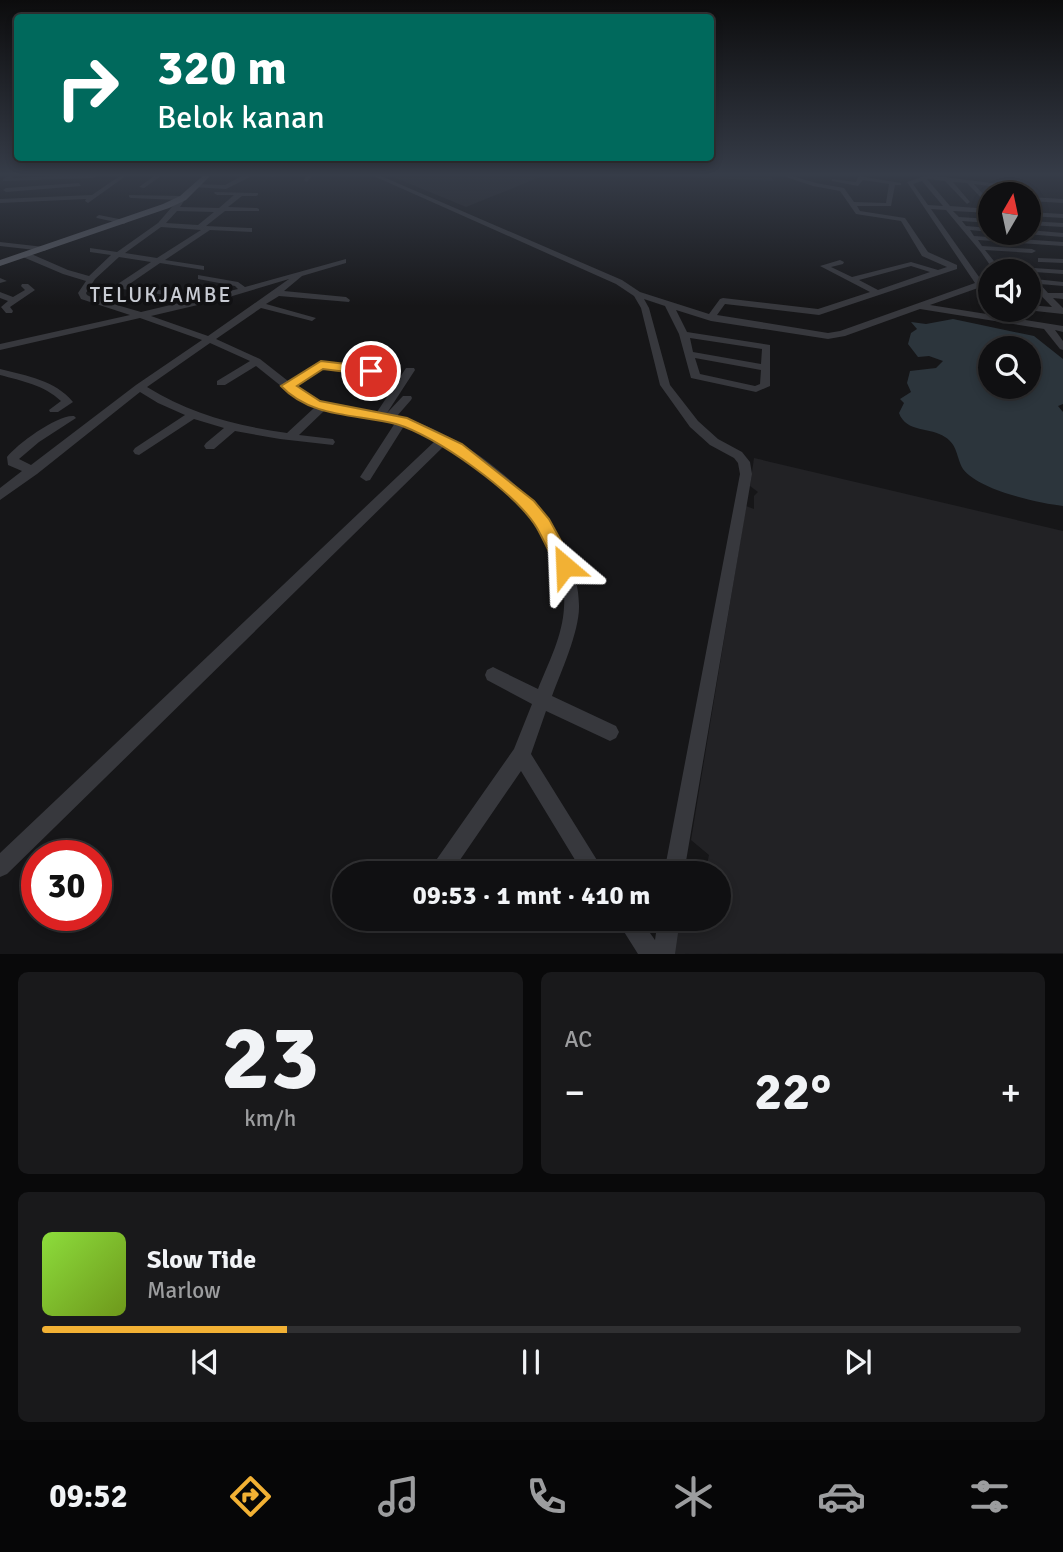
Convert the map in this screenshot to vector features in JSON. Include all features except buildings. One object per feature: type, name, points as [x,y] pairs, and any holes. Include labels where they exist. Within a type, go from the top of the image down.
[{"type":"main road","points":[[0,263],[135,218]]},
{"type":"street","points":[[100,218],[112,223]]},
{"type":"street","points":[[165,218],[99,268],[82,293],[84,298],[208,339],[257,361],[310,402],[322,407],[390,418],[443,440],[488,470],[528,505],[543,523],[565,566],[572,586],[572,614],[521,755],[447,861]]},
{"type":"street","points":[[96,302],[157,262],[204,228],[214,218]]},
{"type":"street","points":[[472,218],[620,282],[637,294],[711,317],[769,328],[836,336],[919,306],[977,280],[933,218]]},
{"type":"street","points":[[711,317],[723,301],[773,309],[819,312],[954,267],[926,255],[902,219],[891,218]]},
{"type":"street","points":[[959,219],[978,220]]},
{"type":"street","points":[[959,219],[989,259]]},
{"type":"street","points":[[1041,224],[1063,225]]},
{"type":"street","points":[[157,225],[249,230]]},
{"type":"street","points":[[939,227],[978,229]]},
{"type":"street","points":[[1041,233],[1063,235]]},
{"type":"street","points":[[974,238],[1063,244]]},
{"type":"street","points":[[0,244],[44,249]]},
{"type":"street","points":[[93,250],[201,273],[239,284],[244,290]]},
{"type":"street","points":[[983,250],[1063,261]]},
{"type":"street","points":[[26,255],[56,265],[70,276],[90,279]]},
{"type":"street","points":[[1010,255],[1013,259]]},
{"type":"street","points":[[1037,256],[1053,272]]},
{"type":"street","points":[[0,347],[141,316],[298,276],[343,261]]},
{"type":"street","points":[[840,262],[824,266],[878,293]]},
{"type":"street","points":[[850,280],[911,264],[938,272]]},
{"type":"street","points":[[1041,271],[1063,272]]},
{"type":"street","points":[[0,495],[141,387],[298,276]]},
{"type":"street","points":[[1041,281],[1063,284]]},
{"type":"street","points":[[9,311],[5,307],[31,290],[24,286]]},
{"type":"street","points":[[121,286],[163,293]]},
{"type":"street","points":[[1041,291],[1061,311]]},
{"type":"street","points":[[277,293],[346,300]]},
{"type":"street","points":[[637,294],[645,307],[665,385],[694,424],[715,442],[738,455],[744,463],[746,474],[676,861]]},
{"type":"street","points":[[0,295],[13,300]]},
{"type":"street","points":[[1045,295],[1063,296]]},
{"type":"street","points":[[668,303],[684,334],[695,376],[763,389],[773,309]]},
{"type":"street","points":[[260,305],[312,318]]},
{"type":"street","points":[[919,306],[978,312]]},
{"type":"street","points":[[1041,309],[1061,311]]},
{"type":"street","points":[[1027,322],[1063,329]]},
{"type":"street","points":[[1047,327],[1063,347]]},
{"type":"street","points":[[684,334],[767,347]]},
{"type":"street","points":[[691,354],[766,368]]},
{"type":"street","points":[[222,383],[257,361]]},
{"type":"street","points":[[288,386],[321,365],[371,371]]},
{"type":"street","points":[[366,477],[410,370]]},
{"type":"street","points":[[3,375],[47,385],[68,402],[54,412],[90,427]]},
{"type":"street","points":[[141,387],[193,415],[231,428],[329,442]]},
{"type":"street","points":[[390,418],[403,399],[407,398]]},
{"type":"street","points":[[290,437],[322,407]]},
{"type":"street","points":[[139,451],[193,415]]},
{"type":"street","points":[[33,471],[12,462],[13,457],[35,439],[70,418]]},
{"type":"street","points":[[210,446],[231,428]]},
{"type":"street","points":[[0,867],[443,440]]},
{"type":"street","points":[[493,675],[610,732]]},
{"type":"street","points":[[521,755],[587,861]]},
{"type":"street","points":[[635,931],[652,954]]},
{"type":"street","points":[[664,954],[667,931]]},
{"type":"shaded area","points":[[953,319],[1034,336],[978,336],[978,399],[1041,399],[1041,342],[1063,359],[1063,404],[1058,406],[1063,412],[1063,506],[1024,499],[982,483],[963,469],[955,447],[949,440],[939,434],[913,427],[902,419],[899,413],[904,403],[900,399],[911,392],[907,383],[910,371],[936,368],[943,361],[929,356],[918,357],[908,344],[911,333],[917,329],[911,322],[926,324]]},
{"type":"shaded area","points":[[754,458],[1063,531],[1063,953],[672,954],[676,931],[731,931],[731,861],[708,861],[709,855],[691,840],[746,506],[754,509],[754,496],[758,492],[750,486]]},
{"type":"district","name":"TELUKJAMBE","points":[[161,295]]},
{"type":"route","points":[[371,371],[321,365],[288,386],[316,405],[402,421],[457,447],[528,505],[543,523],[565,566]]}]
